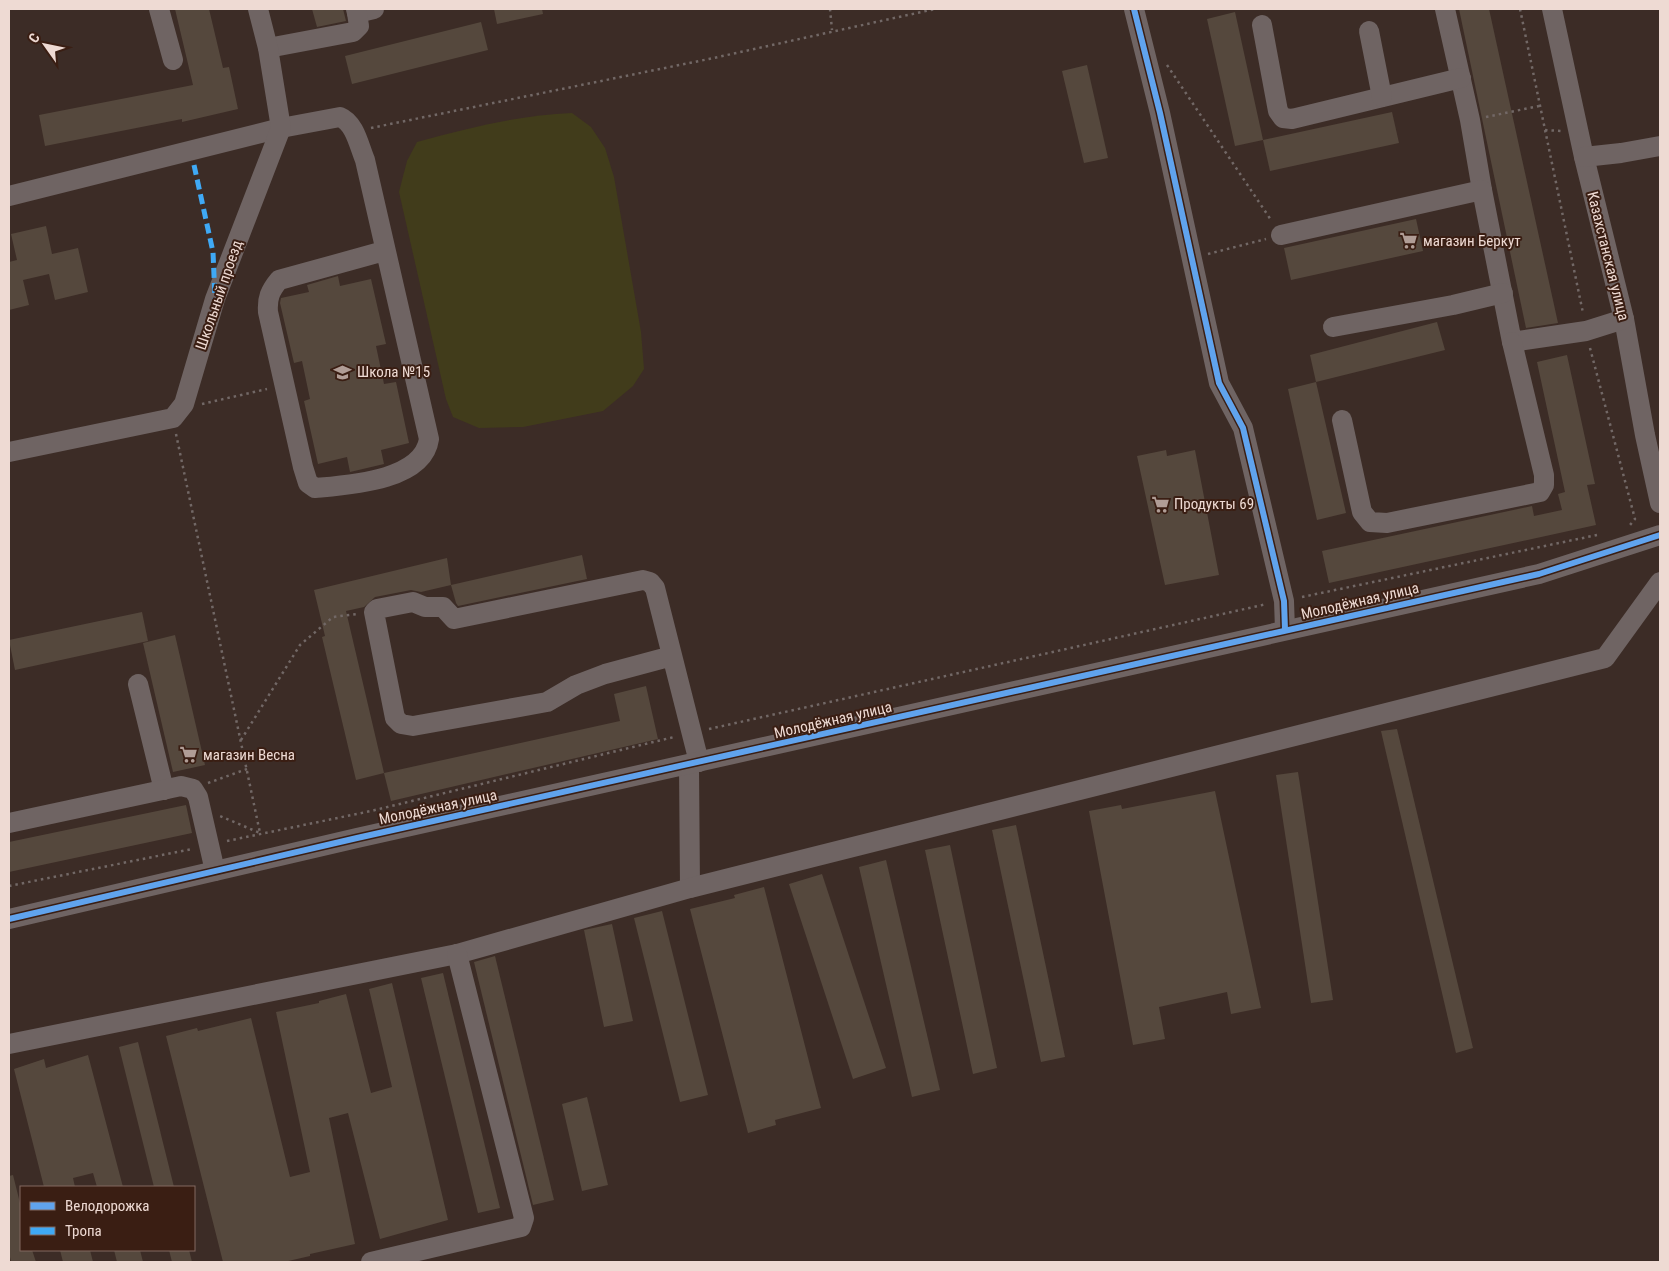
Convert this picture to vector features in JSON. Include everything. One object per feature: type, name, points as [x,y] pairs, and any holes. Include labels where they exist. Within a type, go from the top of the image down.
[{"type":"street","points":[[159,9],[174,60]]},
{"type":"street","points":[[258,9],[268,48],[281,128]]},
{"type":"street","points":[[1134,9],[1160,113],[1219,383],[1243,428],[1284,601],[1286,630]]},
{"type":"street","points":[[1342,420],[1362,512],[1370,522],[1387,523],[1540,492],[1544,485],[1544,475],[1512,342],[1470,120],[1445,9]]},
{"type":"street","name":"Казахстанская улица","points":[[1552,9],[1584,157],[1653,433],[1660,504]]},
{"type":"street","points":[[268,48],[353,32],[358,26],[362,10]]},
{"type":"street","points":[[1262,25],[1278,111],[1283,118],[1292,118],[1460,78]]},
{"type":"street","points":[[1369,31],[1382,97]]},
{"type":"street","points":[[9,196],[281,128],[340,117],[345,119],[354,132],[365,160],[384,251],[429,439],[427,450],[420,460],[397,473],[350,485],[314,488],[308,484],[302,467],[267,300],[271,289],[279,280],[384,251]]},
{"type":"street","name":"Школьный проезд","points":[[178,411],[215,299],[281,128]]},
{"type":"street","points":[[1584,157],[1660,146]]},
{"type":"street","points":[[1280,235],[1482,190]]},
{"type":"street","points":[[1333,327],[1453,305],[1503,293]]},
{"type":"street","points":[[1512,342],[1586,331],[1624,319]]},
{"type":"street","points":[[9,452],[178,411]]},
{"type":"street","name":"Молодёжная улица","points":[[9,919],[1538,574],[1660,535]]},
{"type":"street","points":[[672,656],[605,674],[576,685],[547,702],[413,726],[401,724],[395,718],[374,612],[377,609],[413,602],[425,607],[443,607],[454,619],[643,580],[650,582],[655,588],[692,733],[694,763],[690,888]]},
{"type":"street","points":[[9,1044],[457,954],[690,888],[1604,658],[1660,582]]},
{"type":"street","points":[[138,684],[164,790]]},
{"type":"street","points":[[9,823],[182,786],[193,788],[200,808],[215,871]]},
{"type":"street","points":[[371,1262],[521,1227],[524,1218],[457,954]]},
{"type":"path","points":[[830,9],[832,30]]},
{"type":"path","points":[[354,132],[709,59],[832,30],[935,9]]},
{"type":"path","points":[[1164,60],[1280,235],[1192,258]]},
{"type":"path","points":[[1470,120],[1540,106]]},
{"type":"path","points":[[260,833],[240,741],[178,411],[284,385]]},
{"type":"path","points":[[9,886],[371,811],[692,733],[1284,601]]},
{"type":"path","points":[[240,741],[300,645],[333,617],[374,612]]},
{"type":"path","points":[[193,788],[247,769]]},
{"type":"path","points":[[200,808],[260,833]]},
{"type":"shaded area","points":[[572,113],[591,127],[605,148],[614,177],[641,332],[644,369],[633,386],[603,411],[523,427],[479,428],[453,417],[446,399],[399,192],[407,161],[417,142],[514,119]]},
{"type":"building","points":[[175,9],[209,9],[223,68],[229,67],[238,109],[182,122],[182,119],[45,146],[39,115],[193,85]]},
{"type":"building","points":[[312,9],[343,9],[346,21],[317,27]]},
{"type":"building","points":[[494,9],[542,9],[543,14],[497,24]]},
{"type":"building","points":[[1459,9],[1489,9],[1558,323],[1526,328]]},
{"type":"building","points":[[1235,12],[1263,140],[1235,146],[1207,19]]},
{"type":"building","points":[[481,22],[488,50],[352,84],[345,56]]},
{"type":"building","points":[[1087,65],[1108,158],[1084,163],[1062,71]]},
{"type":"building","points":[[1392,112],[1399,143],[1270,171],[1263,140]]},
{"type":"building","points":[[1416,219],[1423,251],[1291,280],[1284,248]]},
{"type":"building","points":[[46,226],[52,254],[78,248],[88,292],[55,300],[49,274],[23,280],[29,305],[9,310],[9,262],[17,260],[11,234]]},
{"type":"building","name":"Школа №15","points":[[338,276],[340,286],[371,279],[386,344],[376,346],[384,384],[396,382],[409,443],[381,450],[384,464],[350,472],[347,457],[318,464],[304,401],[310,399],[302,361],[294,363],[280,303],[281,298],[309,292],[307,285]]},
{"type":"building","points":[[1437,322],[1445,350],[1316,382],[1310,355]]},
{"type":"building","points":[[1567,355],[1595,484],[1587,485],[1596,525],[1329,583],[1322,551],[1532,506],[1534,516],[1562,510],[1558,494],[1565,492],[1537,362]]},
{"type":"building","points":[[1316,382],[1346,513],[1317,520],[1288,389]]},
{"type":"building","points":[[1166,450],[1167,456],[1195,450],[1219,575],[1165,585],[1137,456]]},
{"type":"building","points":[[582,555],[587,579],[458,606],[456,603],[451,585]]},
{"type":"building","points":[[447,558],[451,585],[421,592],[411,590],[375,597],[364,607],[346,611],[384,773],[356,780],[322,637],[325,636],[314,590]]},
{"type":"building","points":[[142,612],[148,641],[15,670],[9,640]]},
{"type":"building","points":[[175,635],[205,765],[173,772],[143,643]]},
{"type":"building","points":[[646,686],[658,739],[391,801],[384,773],[620,721],[614,694]]},
{"type":"building","points":[[1397,729],[1473,1048],[1456,1053],[1381,731]]},
{"type":"building","points":[[1298,772],[1333,1000],[1311,1003],[1276,775]]},
{"type":"building","points":[[1215,791],[1261,1008],[1231,1014],[1227,992],[1159,1007],[1165,1039],[1133,1045],[1089,811],[1121,805],[1122,809]]},
{"type":"building","points":[[186,805],[192,833],[9,872],[9,842]]},
{"type":"building","points":[[1016,825],[1065,1057],[1041,1062],[992,830]]},
{"type":"building","points":[[950,845],[997,1068],[973,1074],[925,850]]},
{"type":"building","points":[[886,860],[940,1090],[912,1097],[859,867]]},
{"type":"building","points":[[822,874],[886,1068],[853,1079],[789,884]]},
{"type":"building","points":[[764,887],[821,1108],[775,1120],[776,1125],[748,1133],[690,909],[735,898],[734,895]]},
{"type":"building","points":[[662,911],[708,1095],[680,1102],[634,918]]},
{"type":"building","points":[[612,924],[633,1021],[604,1027],[584,930]]},
{"type":"building","points":[[495,956],[554,1200],[533,1205],[474,962]]},
{"type":"building","points":[[443,973],[500,1208],[478,1213],[421,978]]},
{"type":"building","points":[[392,983],[448,1220],[380,1239],[348,1113],[329,1118],[355,1244],[284,1262],[223,1262],[166,1036],[197,1028],[198,1031],[251,1018],[290,1177],[310,1172],[276,1012],[319,1003],[319,1001],[346,994],[371,1093],[392,1087],[369,989]]},
{"type":"building","points":[[138,1042],[174,1186],[154,1186],[119,1047]]},
{"type":"building","points":[[88,1055],[123,1186],[97,1186],[93,1173],[73,1178],[75,1186],[44,1186],[14,1069],[44,1059],[46,1068]]},
{"type":"building","points":[[587,1097],[608,1185],[582,1191],[562,1104]]},
{"type":"building","points":[[13,1175],[20,1203],[20,1251],[32,1251],[36,1262],[11,1262],[9,1252],[9,1176]]},
{"type":"building","points":[[60,1251],[90,1251],[93,1262],[63,1262]]},
{"type":"building","points":[[114,1251],[140,1251],[143,1262],[117,1262]]},
{"type":"building","points":[[169,1251],[189,1251],[192,1262],[172,1262]]},
{"type":"marked path","points":[[194,165],[213,252],[215,299]]},
{"type":"cycle path","points":[[1134,9],[1160,113],[1219,383],[1243,428],[1284,601],[1285,630]]},
{"type":"cycle path","points":[[9,919],[357,838],[1539,574],[1660,535]]},
{"type":"place","name":"магазин Беркут","points":[[1409,241]]},
{"type":"place","name":"Школа №15","points":[[343,372]]},
{"type":"place","name":"Продукты 69","points":[[1160,504]]},
{"type":"place","name":"магазин Весна","points":[[189,755]]}]
